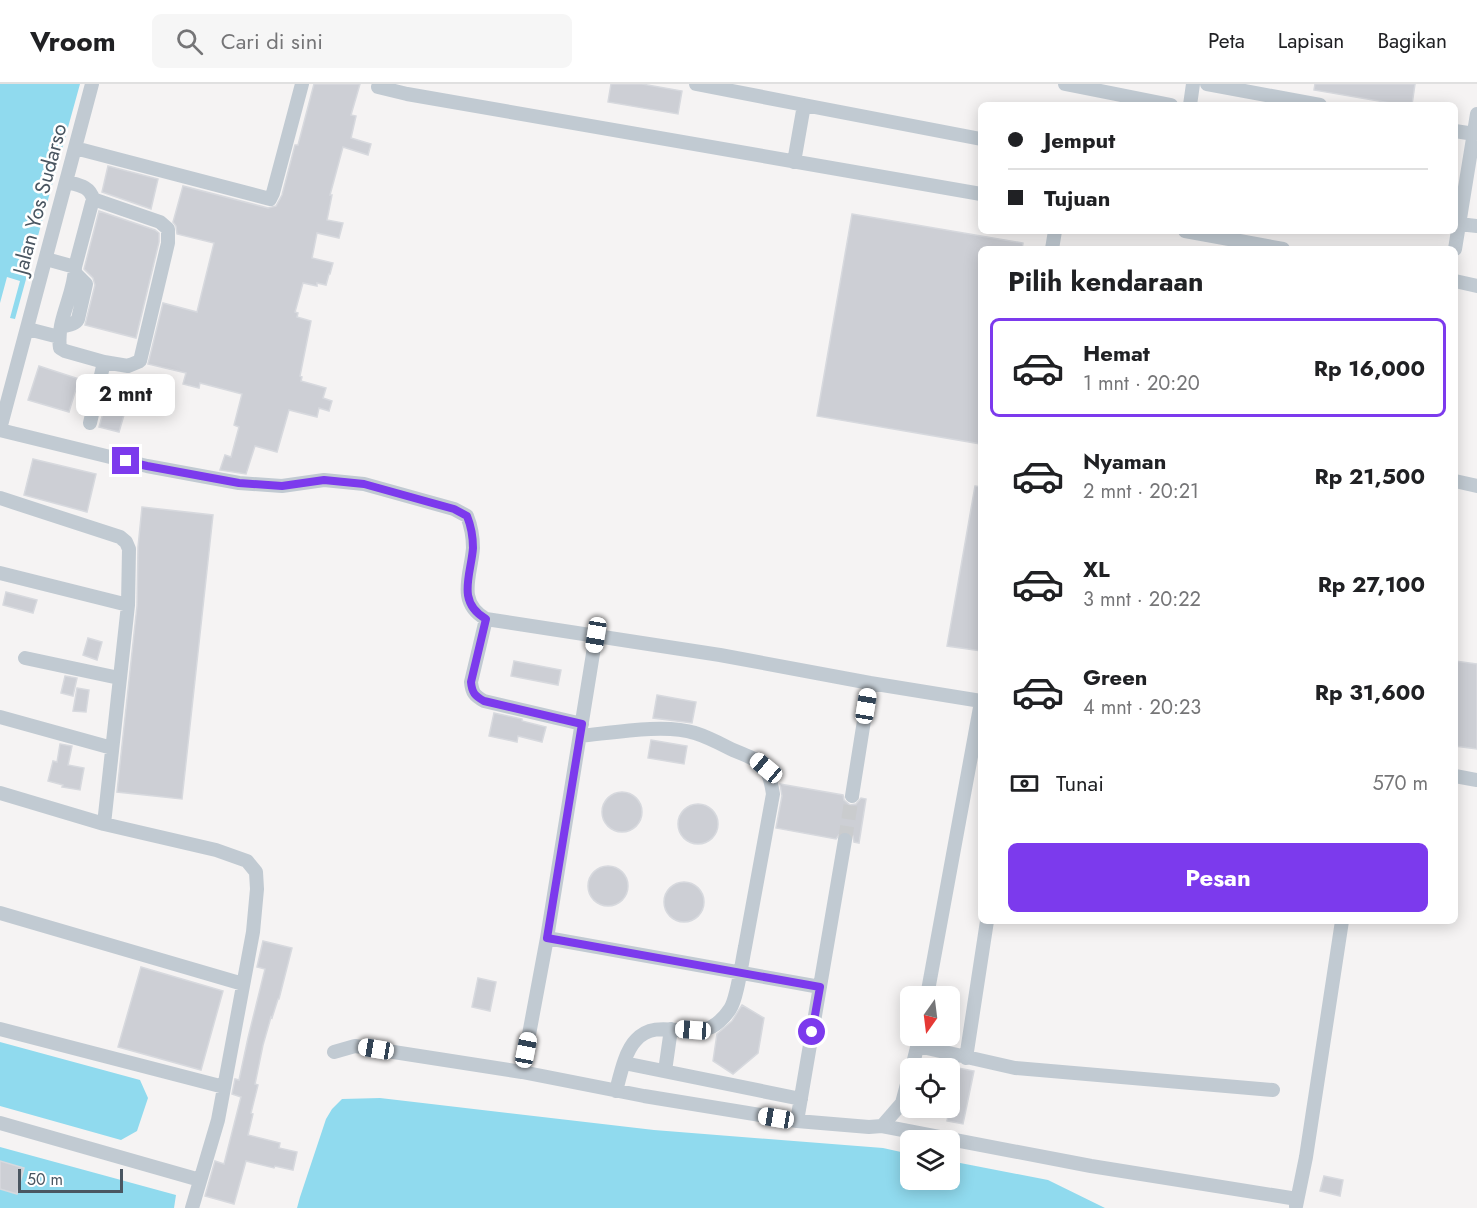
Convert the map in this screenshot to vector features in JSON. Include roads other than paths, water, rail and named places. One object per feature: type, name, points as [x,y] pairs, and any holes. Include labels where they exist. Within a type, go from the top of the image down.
[{"type":"street","name":"Jalan Yos Sudarso","points":[[0,429],[92,84]]},
{"type":"street","points":[[75,148],[270,199],[302,84]]},
{"type":"street","points":[[696,84],[978,139]]},
{"type":"street","points":[[1065,84],[1156,102]]},
{"type":"street","points":[[1190,102],[1192,84]]},
{"type":"street","points":[[1207,84],[1304,102]]},
{"type":"street","points":[[378,87],[978,193]]},
{"type":"street","points":[[794,162],[804,105]]},
{"type":"street","points":[[1458,230],[1462,167],[1474,134],[1477,117]]},
{"type":"street","points":[[1458,131],[1474,134]]},
{"type":"street","points":[[67,182],[86,187],[93,198],[60,332],[60,348],[104,362],[128,366],[140,361],[169,237],[168,229],[160,222],[93,198]]},
{"type":"street","points":[[1459,224],[1477,226]]},
{"type":"street","points":[[1201,234],[1267,246]]},
{"type":"street","points":[[46,259],[75,270]]},
{"type":"street","points":[[1458,282],[1477,286]]},
{"type":"street","points":[[28,329],[60,332]]},
{"type":"street","points":[[90,423],[104,362]]},
{"type":"street","points":[[0,429],[147,466],[228,481],[282,486],[324,480],[364,484],[454,509],[467,516],[472,528],[473,547],[467,597],[470,606],[486,619],[720,655],[978,701]]},
{"type":"street","points":[[1458,482],[1477,486]]},
{"type":"street","points":[[0,498],[120,537],[129,549],[128,605],[104,824]]},
{"type":"street","points":[[0,573],[128,605]]},
{"type":"street","points":[[486,619],[471,682],[472,692],[476,697],[581,730],[662,729],[694,732],[757,760],[766,768],[771,781],[773,794],[740,973],[731,1008],[717,1023],[706,1029],[646,1031],[635,1041],[624,1063],[616,1091]]},
{"type":"street","points":[[522,1072],[547,938],[596,635]]},
{"type":"street","points":[[26,658],[119,678]]},
{"type":"street","points":[[852,796],[870,683]]},
{"type":"street","points":[[0,717],[112,748]]},
{"type":"street","points":[[929,986],[978,717]]},
{"type":"street","points":[[1458,777],[1477,780]]},
{"type":"street","points":[[0,793],[104,824],[216,850],[247,861],[256,872],[257,889],[253,932],[218,1120],[192,1208]]},
{"type":"street","points":[[797,1121],[845,840]]},
{"type":"street","points":[[0,913],[243,984]]},
{"type":"street","points":[[966,1058],[987,924]]},
{"type":"street","points":[[334,1052],[355,1046],[522,1072],[616,1091],[797,1121],[882,1126],[1296,1203],[1306,1157],[1342,924]]},
{"type":"street","points":[[547,938],[820,987]]},
{"type":"street","points":[[0,1029],[224,1086]]},
{"type":"street","points":[[665,1071],[671,1029]]},
{"type":"street","points":[[933,1046],[966,1058],[1015,1068],[1273,1090]]},
{"type":"street","points":[[624,1063],[801,1099]]},
{"type":"street","points":[[882,1126],[900,1105]]},
{"type":"street","points":[[0,1123],[200,1180]]},
{"type":"water","points":[[0,84],[80,84],[15,319],[10,318],[20,281],[7,277],[0,303]]},
{"type":"water","points":[[0,1042],[140,1080],[148,1098],[137,1131],[121,1140],[0,1106]]},
{"type":"water","points":[[380,1098],[654,1130],[883,1148],[900,1152],[900,1190],[960,1190],[960,1163],[1048,1180],[1105,1208],[297,1208],[326,1119],[342,1099]]},
{"type":"water","points":[[0,1147],[176,1195],[174,1208],[0,1208]]},
{"type":"tunnel","points":[[845,840],[852,796]]}]
